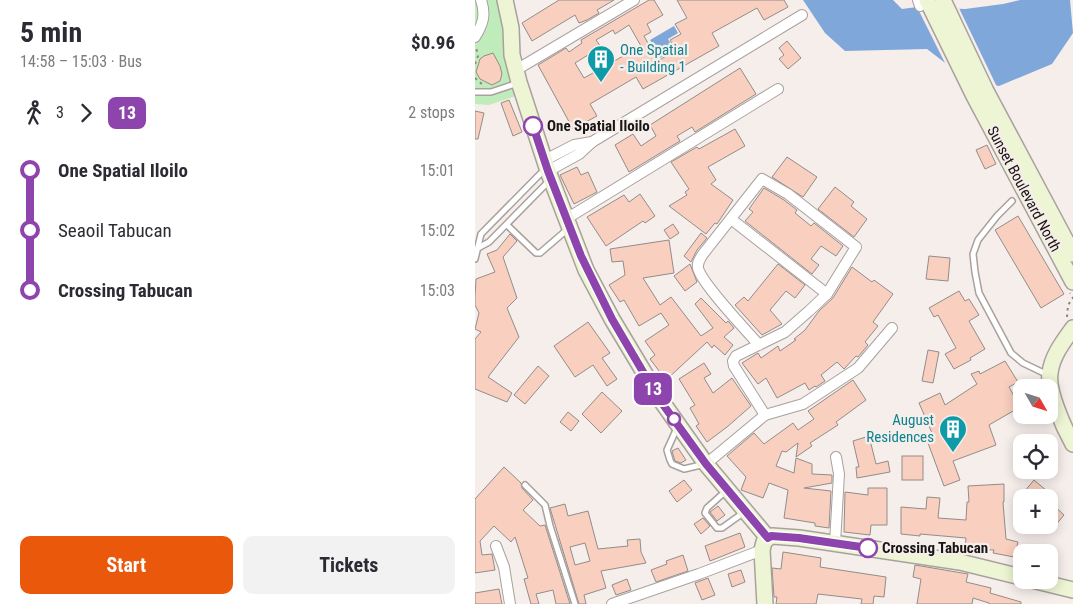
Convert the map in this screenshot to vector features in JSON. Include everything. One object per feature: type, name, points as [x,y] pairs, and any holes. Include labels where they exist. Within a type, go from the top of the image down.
[{"type":"main road","points":[[505,0],[509,13],[512,55],[517,76],[548,170],[587,270],[612,319],[659,399],[706,464],[745,511],[765,544],[765,604]]},
{"type":"main road","points":[[943,0],[980,93]]},
{"type":"main road","points":[[923,2],[980,93]]},
{"type":"main road","name":"Sunset Boulevard North","points":[[980,93],[1073,254]]},
{"type":"main road","name":"Sunset Boulevard North","points":[[980,93],[1073,282]]},
{"type":"main road","points":[[1073,328],[1059,348],[1049,375],[1057,411],[1073,444]]},
{"type":"main road","points":[[765,544],[771,536],[799,538],[960,562],[1013,575]]},
{"type":"main road","points":[[1058,586],[1073,590]]},
{"type":"street","points":[[475,38],[484,18],[481,0]]},
{"type":"street","points":[[517,76],[633,0]]},
{"type":"street","points":[[548,170],[579,154],[592,142],[802,15]]},
{"type":"street","points":[[568,224],[778,90]]},
{"type":"street","points":[[759,345],[709,288],[698,270],[699,261],[763,179],[788,194],[855,244],[856,249],[827,294],[785,332],[759,345],[736,356],[733,361],[734,366],[765,415]]},
{"type":"street","points":[[731,219],[827,294]]},
{"type":"street","points":[[706,464],[765,415],[803,404],[858,368],[893,328]]},
{"type":"street","points":[[835,543],[839,474],[836,457]]},
{"type":"street","points":[[612,604],[699,574],[765,544]]},
{"type":"street","points":[[497,546],[504,567],[511,604]]},
{"type":"lane","points":[[475,92],[491,92],[517,76]]},
{"type":"lane","points":[[478,248],[489,242],[507,224],[548,170]]},
{"type":"lane","points":[[475,259],[481,234],[548,170]]},
{"type":"lane","points":[[1011,201],[978,240],[973,254],[979,293],[1011,353],[1023,363],[1049,375]]},
{"type":"lane","points":[[507,224],[536,253],[540,253],[568,224]]},
{"type":"lane","points":[[678,425],[668,445],[669,460],[676,466],[684,469],[706,464]]},
{"type":"lane","points":[[525,485],[545,504],[550,526],[575,604]]},
{"type":"lane","points":[[727,490],[707,508],[705,513],[717,528],[722,528],[745,511]]},
{"type":"path","points":[[475,45],[478,56],[475,64]]},
{"type":"green space","points":[[475,0],[497,0],[498,2],[503,15],[516,96],[489,105],[475,104]]},
{"type":"water","points":[[803,0],[893,0],[902,9],[917,7],[965,9],[1020,0],[1070,0],[1073,33],[1052,64],[999,86],[966,79],[927,49],[845,51],[825,33]]},
{"type":"water","points":[[674,26],[678,33],[668,39],[674,50],[660,58],[650,40]]},
{"type":"pier","points":[[922,5],[958,6],[997,87],[965,82],[948,69],[917,7]]},
{"type":"building","points":[[559,0],[614,0],[597,10],[599,13],[587,20],[579,23],[575,15],[532,41],[522,23]]},
{"type":"building","points":[[649,0],[654,0],[663,15],[647,24],[651,32],[644,36],[658,61],[676,50],[670,40],[681,34],[675,24],[687,18],[677,0],[784,0],[788,7],[764,20],[757,8],[712,33],[719,46],[643,89],[636,77],[590,104],[597,116],[573,129],[538,65],[566,48],[569,52],[582,43],[581,40]],"holes":[[[629,25],[641,46],[584,78],[575,63],[601,47],[596,40],[613,30],[615,34]]]},
{"type":"building","points":[[787,41],[801,58],[788,69],[779,59],[784,55],[779,48]]},
{"type":"building","points":[[493,53],[502,74],[500,81],[492,85],[480,79],[476,72],[480,59]]},
{"type":"building","points":[[740,68],[756,94],[695,132],[692,127],[677,136],[680,141],[629,172],[615,145],[633,134],[641,146],[656,136],[650,125]]},
{"type":"building","points":[[509,100],[522,132],[513,136],[501,103]]},
{"type":"building","points":[[475,111],[484,113],[478,139],[475,139]]},
{"type":"building","points":[[735,129],[745,146],[708,167],[716,180],[711,184],[733,200],[717,224],[715,223],[706,234],[669,206],[687,195],[685,192],[689,189],[671,162]]},
{"type":"building","points":[[987,145],[996,164],[985,169],[976,150]]},
{"type":"building","points":[[787,157],[817,177],[803,197],[772,177]]},
{"type":"building","points":[[577,167],[581,175],[588,172],[597,192],[574,204],[560,175]]},
{"type":"building","points":[[835,187],[854,202],[851,206],[867,219],[854,237],[818,209]]},
{"type":"building","points":[[764,188],[797,210],[795,213],[811,226],[814,223],[843,246],[836,256],[821,246],[811,259],[819,265],[812,274],[745,221],[753,212],[749,209]]},
{"type":"building","points":[[640,194],[655,216],[645,223],[643,221],[606,246],[587,217],[624,195],[629,202]]},
{"type":"building","points":[[1018,216],[1064,294],[1041,308],[995,230]]},
{"type":"building","points":[[673,224],[679,233],[670,239],[664,230]]},
{"type":"building","points":[[701,233],[707,238],[697,250],[691,262],[684,256]]},
{"type":"building","points":[[510,234],[517,241],[503,257],[517,298],[507,308],[519,337],[488,377],[512,393],[507,402],[475,389],[475,339],[481,332],[475,329],[479,313],[475,305],[475,297],[476,279],[495,272],[487,254],[497,250]]},
{"type":"building","points":[[669,240],[674,273],[643,278],[660,305],[671,297],[701,336],[713,328],[695,304],[701,298],[726,323],[728,321],[734,328],[724,337],[733,345],[725,355],[714,345],[712,348],[707,342],[666,380],[650,359],[655,355],[645,341],[669,325],[661,313],[639,326],[624,300],[620,302],[609,285],[625,275],[623,261],[612,262],[610,249]]},
{"type":"building","points":[[929,256],[950,258],[948,281],[926,279]]},
{"type":"building","points":[[690,264],[697,282],[685,291],[674,276]]},
{"type":"building","points":[[778,264],[805,285],[795,298],[786,291],[770,310],[782,324],[762,335],[735,305],[744,297],[748,301]]},
{"type":"building","points":[[852,267],[872,282],[874,280],[893,294],[873,322],[878,326],[865,342],[868,345],[844,369],[837,362],[821,375],[825,381],[816,387],[809,390],[805,383],[777,398],[766,378],[758,384],[742,363],[758,353],[761,358],[778,346],[780,351],[796,340],[794,339],[805,330],[819,311],[833,298]]},
{"type":"building","points":[[959,291],[965,301],[969,299],[979,315],[969,321],[985,349],[970,358],[971,360],[954,369],[945,354],[956,348],[938,315],[934,317],[929,308]]},
{"type":"building","points":[[588,322],[610,353],[602,358],[617,379],[607,386],[593,365],[575,377],[554,346]]},
{"type":"building","points":[[928,350],[939,352],[933,383],[922,381]]},
{"type":"building","points":[[1005,361],[1016,379],[1013,379],[1013,385],[1009,387],[1013,394],[1013,411],[989,425],[996,445],[953,461],[960,480],[944,486],[928,443],[935,440],[919,403],[940,393],[945,405],[977,384],[971,374],[979,371],[980,374]]},
{"type":"building","points":[[704,363],[711,374],[704,378],[713,393],[732,378],[751,406],[707,442],[696,426],[699,424],[690,408],[695,405],[679,379]]},
{"type":"building","points":[[538,366],[549,376],[525,404],[514,395]]},
{"type":"building","points":[[853,380],[866,400],[836,422],[838,425],[810,443],[812,446],[796,457],[798,443],[786,452],[782,451],[776,466],[794,473],[796,458],[812,464],[812,474],[832,475],[832,483],[804,488],[831,491],[829,528],[815,526],[815,523],[784,518],[788,490],[769,483],[763,498],[741,490],[746,477],[727,456],[754,433],[764,444],[793,423],[798,430],[814,419],[808,411]]},
{"type":"building","points":[[602,392],[622,411],[601,433],[582,414]]},
{"type":"building","points":[[568,412],[579,421],[571,431],[560,422]]},
{"type":"building","points":[[869,436],[876,464],[888,461],[890,472],[857,478],[856,467],[859,467],[853,441]]},
{"type":"building","points":[[678,448],[686,460],[681,463],[675,461],[672,451]]},
{"type":"building","points":[[902,456],[923,456],[923,480],[902,480]]},
{"type":"building","points":[[504,467],[521,483],[522,488],[533,500],[523,510],[540,526],[545,525],[570,604],[556,604],[553,590],[536,594],[539,604],[531,604],[524,579],[528,578],[515,537],[511,542],[494,526],[480,541],[482,555],[492,554],[495,570],[475,573],[475,499]]},
{"type":"building","points":[[684,480],[692,490],[677,502],[669,491]]},
{"type":"building","points":[[1034,480],[1045,489],[1026,489]]},
{"type":"building","points":[[1004,484],[1003,502],[1006,539],[1018,542],[1017,544],[1013,544],[1013,557],[993,553],[994,550],[965,549],[966,538],[901,534],[901,507],[926,509],[927,497],[940,498],[938,518],[966,520],[967,502],[969,502],[968,486]]},
{"type":"building","points":[[868,488],[887,488],[887,525],[871,525],[870,535],[844,532],[845,492],[868,495]]},
{"type":"building","points":[[565,504],[568,516],[588,511],[598,549],[628,546],[627,540],[640,539],[641,552],[646,563],[601,571],[606,588],[584,595],[586,604],[579,604],[550,508]],"holes":[[[585,543],[590,561],[575,565],[570,547]]]},
{"type":"building","points":[[718,506],[725,515],[717,521],[710,512]]},
{"type":"building","points":[[1058,509],[1064,515],[1058,522]]},
{"type":"building","points":[[703,518],[710,526],[701,534],[694,524]]},
{"type":"building","points":[[740,533],[745,547],[710,561],[705,546]]},
{"type":"building","points":[[783,552],[821,558],[820,567],[886,577],[884,597],[874,596],[873,604],[861,604],[862,599],[818,594],[816,604],[776,604],[777,597],[774,597],[772,568],[781,569]]},
{"type":"building","points":[[683,555],[688,571],[656,582],[651,570],[667,564],[666,561]]},
{"type":"building","points":[[915,565],[968,574],[966,582],[991,588],[990,593],[1021,602],[1021,604],[989,604],[973,598],[972,604],[917,604],[921,579],[913,577]]},
{"type":"building","points":[[741,570],[745,582],[732,587],[728,574]]},
{"type":"building","points":[[708,578],[715,595],[702,600],[695,583]]},
{"type":"building","points":[[627,579],[631,590],[616,595],[612,585]]},
{"type":"building","points":[[499,589],[502,604],[475,604],[475,593]]},
{"type":"bus line","name":"13","points":[[533,126],[566,219],[587,270],[612,319],[659,399],[706,464],[768,538],[771,536],[799,538],[868,548]]},
{"type":"place","name":"One Spatial - Building 1","points":[[601,83]]},
{"type":"place","name":"One Spatial Iloilo","points":[[533,126]]},
{"type":"place","name":"August Residences","points":[[953,453]]},
{"type":"place","name":"Crossing Tabucan","points":[[868,548]]}]
